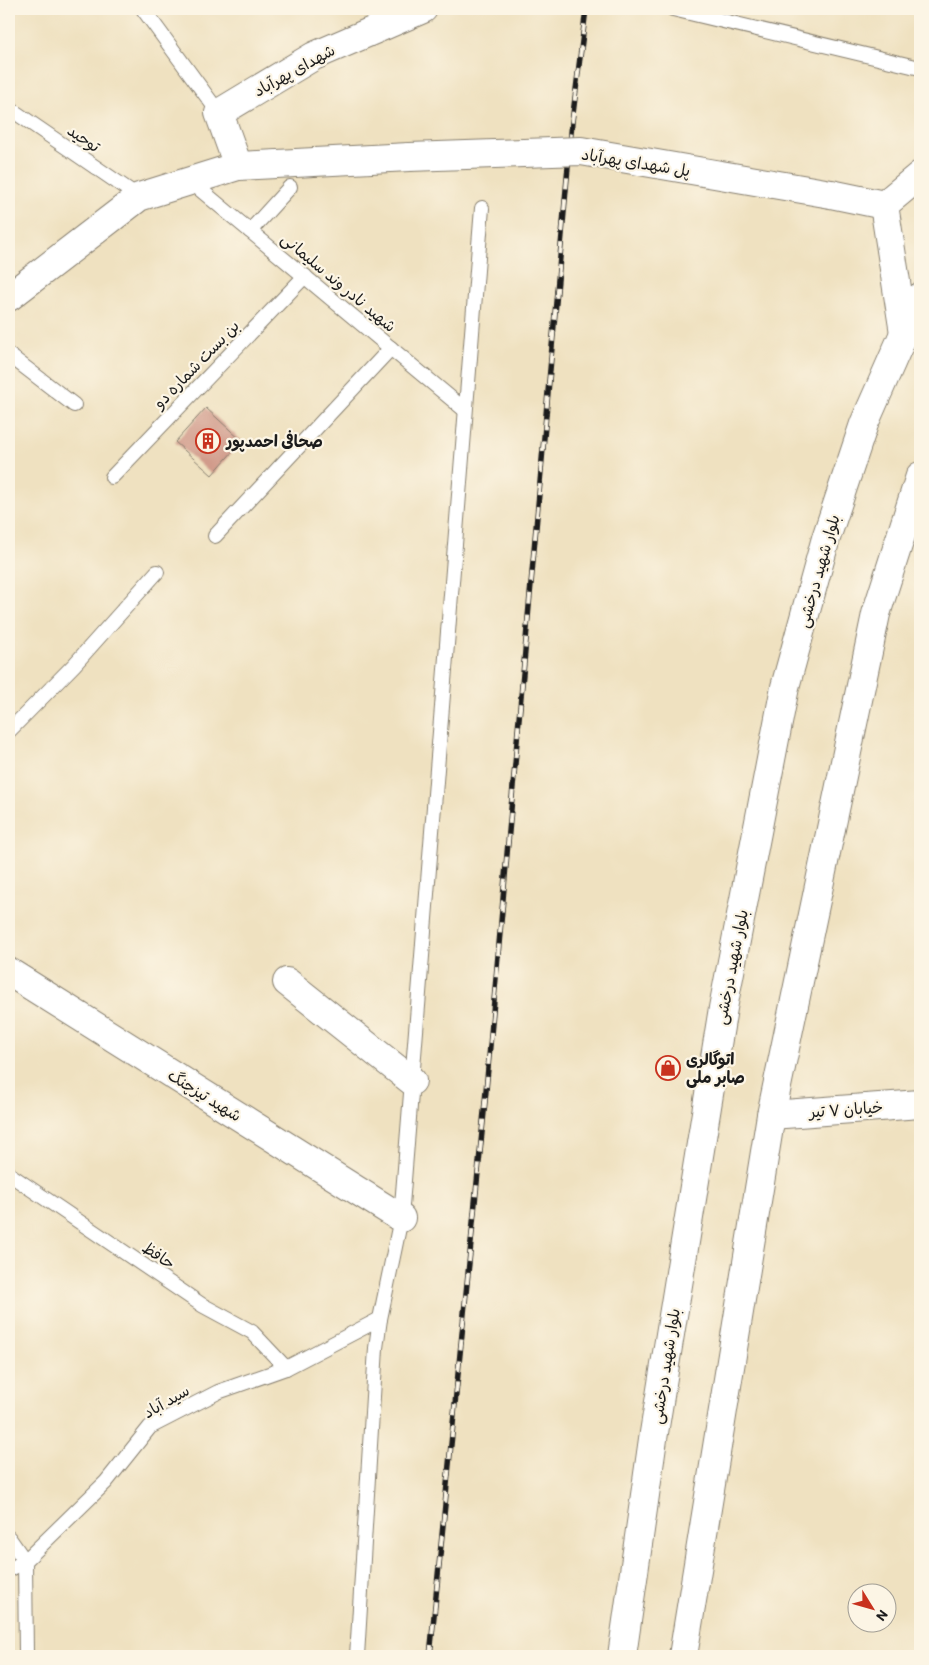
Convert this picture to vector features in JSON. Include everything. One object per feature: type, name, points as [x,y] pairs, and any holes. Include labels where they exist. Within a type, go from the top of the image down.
[{"type":"main road","name":"شهدای پهرآباد","points":[[219,112],[314,56],[404,12]]},
{"type":"main road","points":[[9,297],[138,197],[238,166],[219,112]]},
{"type":"main road","name":"پل شهدای پهرآباد","points":[[238,166],[409,157],[581,151],[884,205]]},
{"type":"main road","points":[[904,333],[884,205],[920,175]]},
{"type":"main road","name":"بلوار شهید درخشی","points":[[622,1656],[653,1439],[723,1008],[785,687],[826,538],[861,432],[920,297]]},
{"type":"main road","points":[[683,1656],[771,1115],[876,614],[920,476]]},
{"type":"main road","name":"شهید تیزچنگ","points":[[9,972],[401,1218]]},
{"type":"main road","points":[[286,982],[412,1081]]},
{"type":"main road","name":"خیابان ۷ تیر","points":[[771,1115],[920,1104]]},
{"type":"lane","points":[[143,9],[219,112]]},
{"type":"lane","points":[[673,9],[920,68]]},
{"type":"lane","name":"توحید","points":[[9,108],[138,197]]},
{"type":"lane","name":"شهید نادر وند سلیمانی","points":[[190,181],[465,410]]},
{"type":"lane","points":[[250,231],[290,187]]},
{"type":"lane","points":[[357,1656],[376,1348],[380,1319],[401,1218],[482,208]]},
{"type":"lane","name":"بن بست شماره دو","points":[[112,477],[305,276]]},
{"type":"lane","points":[[215,536],[391,348]]},
{"type":"lane","points":[[9,355],[74,405]]},
{"type":"lane","points":[[9,731],[74,665],[157,572]]},
{"type":"lane","name":"حافظ","points":[[9,1174],[202,1305],[252,1332],[286,1368]]},
{"type":"lane","name":"سید آباد","points":[[9,1570],[25,1561],[106,1482],[150,1428],[218,1392],[286,1368],[380,1319]]},
{"type":"lane","points":[[9,1538],[25,1561],[26,1656]]},
{"type":"building","name":"صحافی احمدپور","points":[[206,408],[242,441],[212,475],[175,442]]},
{"type":"railway","points":[[430,1656],[485,1102],[572,122],[586,9]]},
{"type":"place","name":"صحافی احمدپور","points":[[208,441]]},
{"type":"place","name":"اتوگالری صابر ملی","points":[[668,1068]]}]
